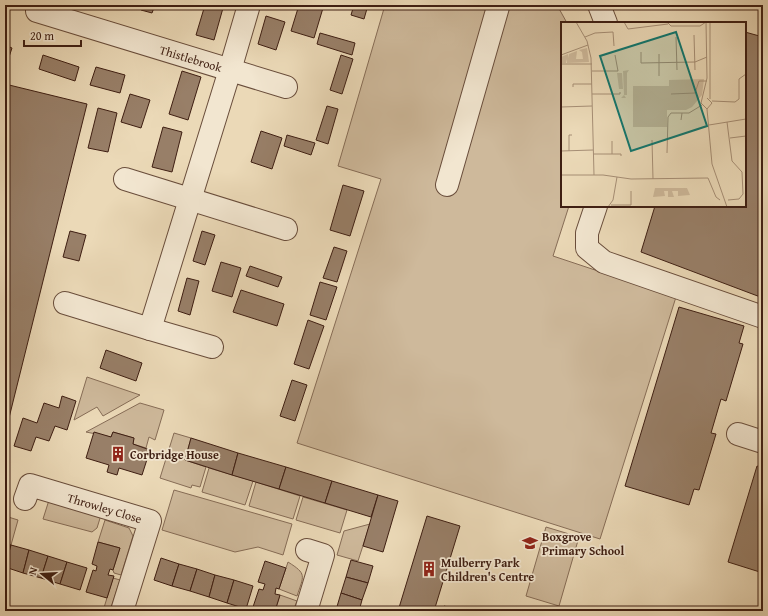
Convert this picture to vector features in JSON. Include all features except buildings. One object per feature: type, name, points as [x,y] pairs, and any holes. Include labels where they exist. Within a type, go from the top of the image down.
[{"type":"street","name":"Thistlebrook","points":[[150,329],[249,5]]},
{"type":"street","points":[[447,185],[498,6],[496,5]]},
{"type":"street","points":[[599,5],[606,22]]},
{"type":"street","name":"Thistlebrook","points":[[37,11],[286,87]]},
{"type":"street","points":[[125,179],[286,229]]},
{"type":"street","points":[[596,207],[587,233],[587,248],[604,262],[763,317]]},
{"type":"street","points":[[65,303],[212,348]]},
{"type":"street","points":[[738,434],[763,442]]},
{"type":"street","name":"Throwley Close","points":[[26,499],[30,484],[150,521],[122,611]]},
{"type":"street","points":[[306,611],[323,555],[307,550]]},
{"type":"shaded area","points":[[385,5],[557,5],[566,22],[561,22],[561,207],[569,207],[553,256],[676,297],[600,539],[297,443],[381,179],[338,166]]},
{"type":"shaded area","points":[[87,377],[140,395],[103,416],[97,407],[74,420]]},
{"type":"shaded area","points":[[140,403],[164,410],[155,440],[149,437],[146,448],[133,444],[134,438],[113,432],[111,437],[86,432]]},
{"type":"shaded area","points":[[174,433],[191,438],[185,460],[206,467],[200,487],[192,485],[191,488],[160,478]]},
{"type":"shaded area","points":[[209,468],[253,481],[245,505],[202,492]]},
{"type":"shaded area","points":[[256,482],[300,496],[293,519],[249,506]]},
{"type":"shaded area","points":[[174,490],[292,524],[283,555],[258,547],[235,552],[162,530]]},
{"type":"shaded area","points":[[50,497],[101,515],[97,528],[92,532],[43,519]]},
{"type":"shaded area","points":[[303,497],[347,510],[340,533],[296,520]]},
{"type":"shaded area","points":[[5,516],[18,520],[11,545],[5,543]]},
{"type":"shaded area","points":[[105,520],[129,528],[133,536],[121,575],[114,573],[113,570],[120,548],[98,542]]},
{"type":"shaded area","points":[[370,524],[358,561],[337,555],[344,531]]},
{"type":"shaded area","points":[[546,527],[579,537],[559,606],[526,596]]},
{"type":"shaded area","points":[[288,562],[301,572],[302,579],[297,596],[279,589]]},
{"type":"shaded area","points":[[113,578],[120,580],[110,611],[103,611]]},
{"type":"shaded area","points":[[280,595],[297,601],[293,611],[275,611]]},
{"type":"place","name":"Corbridge House","points":[[118,454]]},
{"type":"place","name":"Boxgrove Primary School","points":[[530,543]]},
{"type":"place","name":"Mulberry Park Children's Centre","points":[[429,569]]}]
